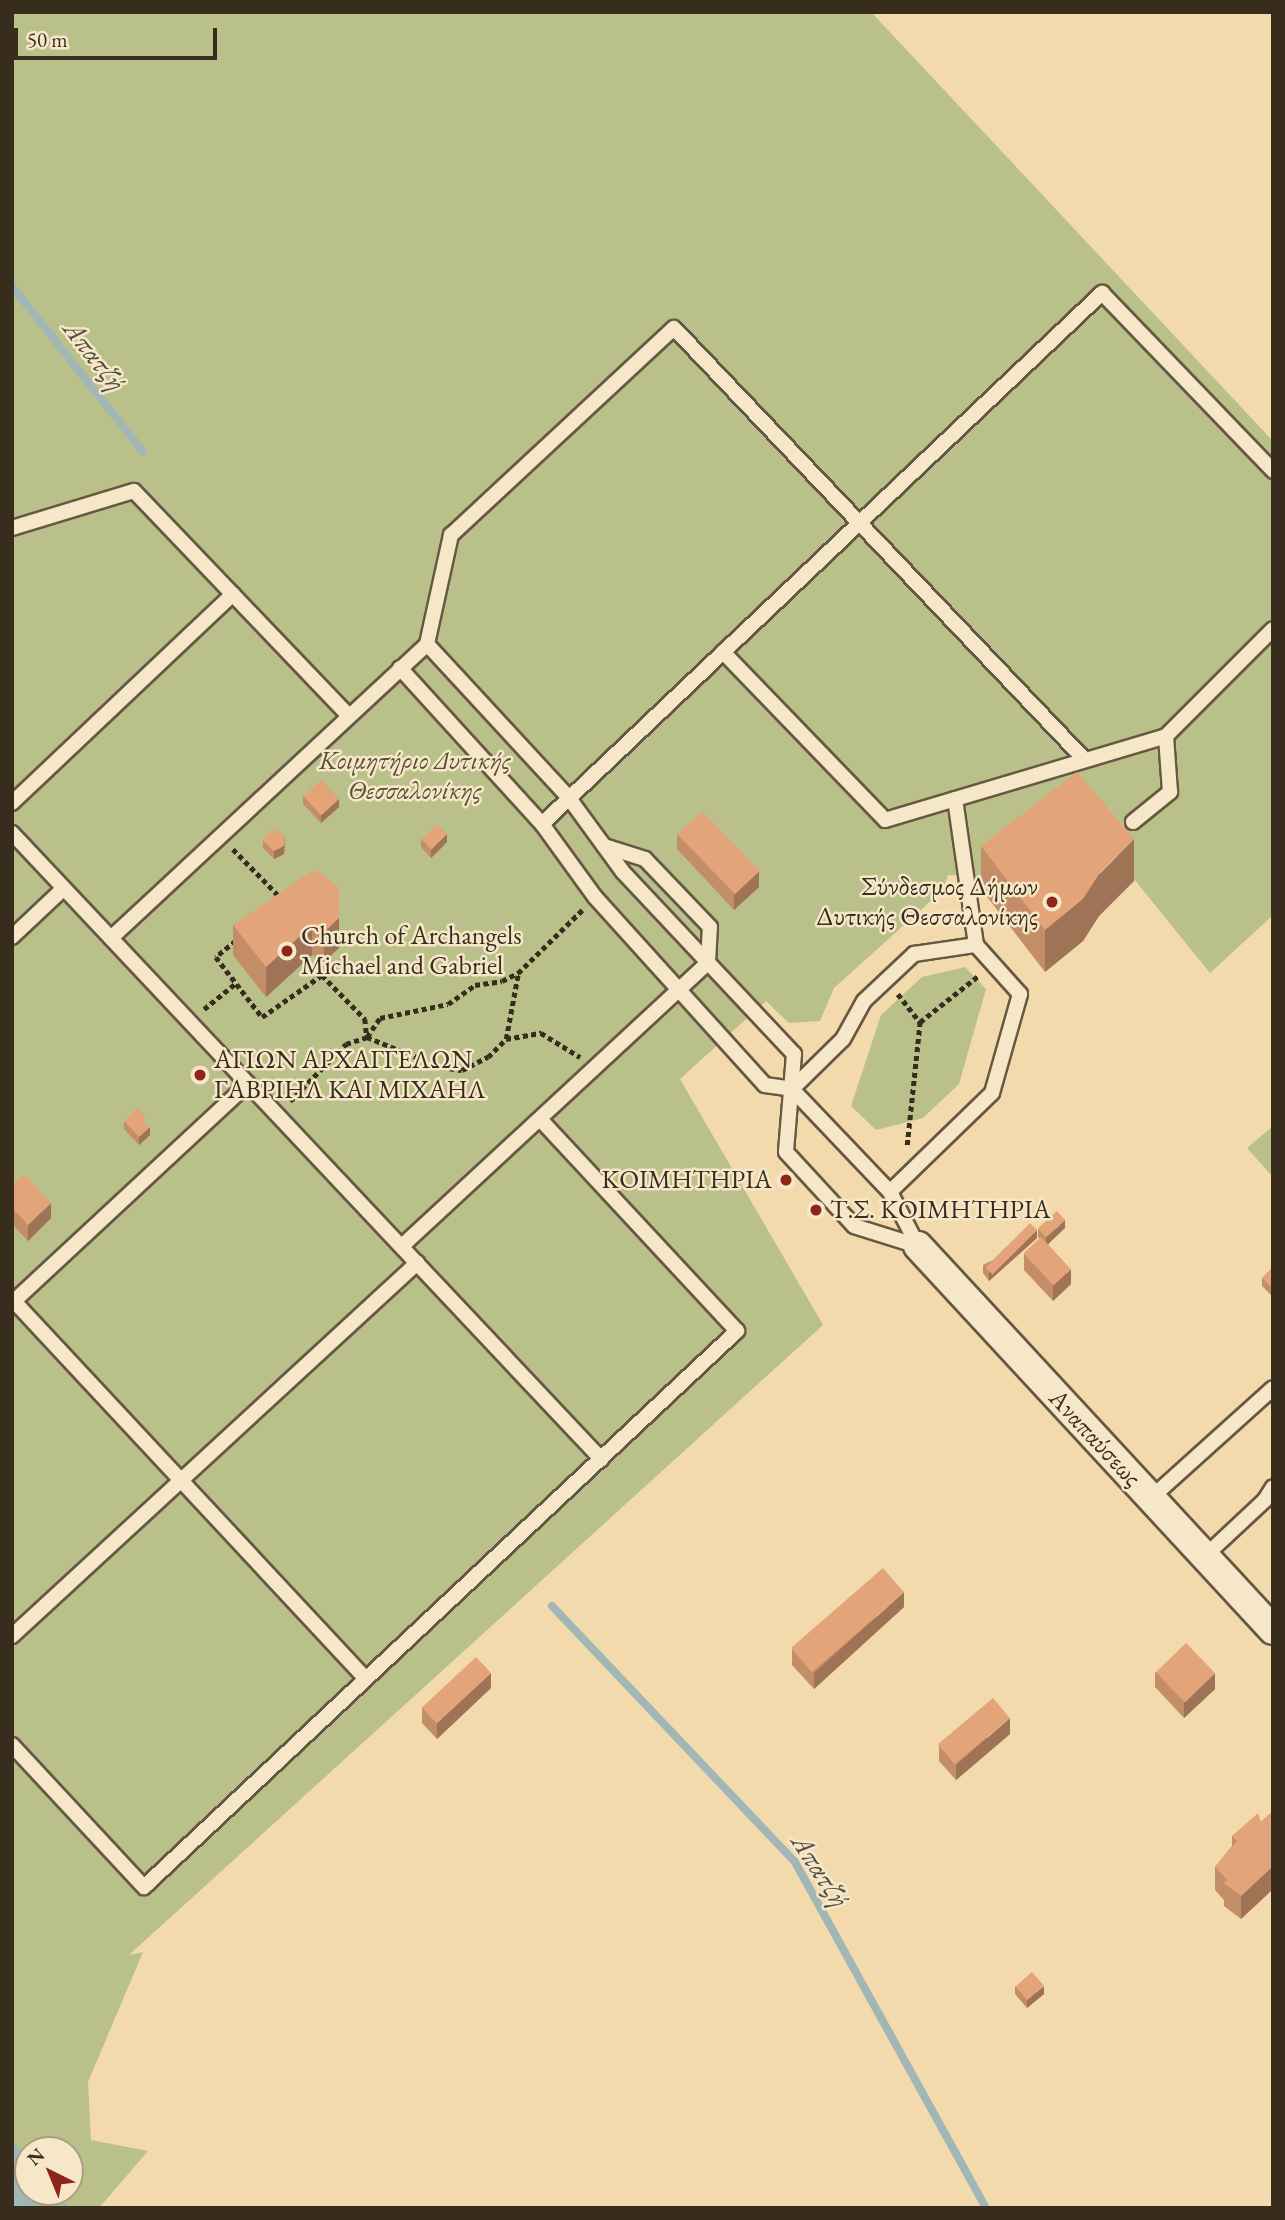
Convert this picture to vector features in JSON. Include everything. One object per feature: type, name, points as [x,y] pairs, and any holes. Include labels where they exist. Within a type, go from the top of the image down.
[{"type":"street","name":"Αναπαύσεως","points":[[918,1246],[1273,1630]]},
{"type":"lane","points":[[542,824],[1102,293],[1273,471]]},
{"type":"lane","points":[[111,938],[427,644],[451,535],[674,328],[1085,760]]},
{"type":"lane","points":[[12,528],[134,491],[349,716]]},
{"type":"lane","points":[[12,803],[233,594]]},
{"type":"lane","points":[[723,652],[886,820],[1166,736],[1273,629]]},
{"type":"lane","points":[[427,644],[569,798],[604,846],[708,963],[794,1054],[786,1152],[854,1226],[918,1246]]},
{"type":"lane","points":[[400,668],[542,824],[595,897],[765,1085],[792,1089],[890,1192],[918,1246]]},
{"type":"lane","points":[[1133,822],[1170,792],[1166,736]]},
{"type":"lane","points":[[890,1192],[992,1093],[1020,994],[976,945],[955,799]]},
{"type":"lane","points":[[12,833],[601,1459]]},
{"type":"lane","points":[[402,1246],[708,963],[710,928],[645,859],[604,846]]},
{"type":"lane","points":[[12,937],[64,888]]},
{"type":"lane","points":[[792,1089],[843,1039],[864,1000],[914,954],[976,945]]},
{"type":"lane","points":[[248,1084],[13,1301],[366,1679]]},
{"type":"lane","points":[[12,1745],[144,1887],[737,1331],[540,1119]]},
{"type":"lane","points":[[12,1636],[417,1263]]},
{"type":"lane","points":[[1151,1498],[1273,1388]]},
{"type":"lane","points":[[1204,1557],[1265,1500],[1273,1487]]},
{"type":"path","points":[[220,836],[285,902],[275,910]]},
{"type":"path","points":[[280,1117],[292,1098],[346,1044],[367,1037],[380,1018],[448,1004],[475,985],[502,981],[518,973],[595,897]]},
{"type":"path","points":[[246,933],[216,957],[262,1017],[322,975],[365,1019],[367,1037]]},
{"type":"path","points":[[920,1022],[992,963]]},
{"type":"path","points":[[506,1039],[518,973]]},
{"type":"path","points":[[887,979],[920,1022],[905,1177]]},
{"type":"path","points":[[190,1022],[236,983]]},
{"type":"path","points":[[367,1037],[441,1067],[462,1070],[488,1056],[506,1039],[541,1033],[595,1068]]},
{"type":"green space","name":"Κοιμητήριο Δυτικής Θεσσαλονίκης","points":[[12,12],[871,12],[1273,441],[1273,915],[1210,973],[1078,810],[991,878],[948,875],[943,890],[834,988],[820,1021],[789,1023],[766,1001],[680,1079],[823,1325],[129,1955],[143,1952],[88,2082],[91,2140],[148,2151],[99,2208],[12,2208]]},
{"type":"green space","points":[[965,967],[986,989],[959,1084],[923,1118],[876,1130],[851,1106],[881,1015],[922,977]]},
{"type":"green space","points":[[1273,1126],[1273,1177],[1247,1148]]},
{"type":"shaded area","points":[[12,2140],[14,2206],[70,2208],[12,2208]]},
{"type":"building","points":[[1077,772],[1134,839],[1099,874],[1083,899],[1045,930],[981,846]]},
{"type":"building","points":[[321,780],[339,799],[321,815],[303,796]]},
{"type":"building","points":[[702,811],[760,871],[735,894],[678,835]]},
{"type":"building","points":[[437,824],[447,834],[431,849],[421,840]]},
{"type":"building","points":[[272,829],[285,836],[284,846],[274,851],[263,841]]},
{"type":"building","points":[[319,871],[339,888],[339,918],[324,932],[312,925],[266,967],[233,925],[310,872]]},
{"type":"building","points":[[137,1108],[150,1127],[139,1137],[124,1121]]},
{"type":"building","points":[[24,1174],[51,1203],[28,1225],[12,1208],[12,1185]]},
{"type":"building","points":[[1057,1211],[1065,1220],[1046,1237],[1038,1228]]},
{"type":"building","points":[[1030,1223],[1037,1230],[993,1275],[985,1268]]},
{"type":"building","points":[[1041,1237],[1071,1269],[1053,1286],[1023,1253]]},
{"type":"building","points":[[1273,1267],[1273,1289],[1262,1278]]},
{"type":"building","points":[[883,1568],[904,1592],[812,1672],[791,1648]]},
{"type":"building","points":[[1186,1643],[1215,1673],[1185,1702],[1156,1672]]},
{"type":"building","points":[[476,1657],[491,1673],[437,1724],[422,1707]]},
{"type":"building","points":[[993,1698],[1010,1718],[955,1764],[938,1744]]},
{"type":"building","points":[[1273,1811],[1273,1866],[1241,1896],[1224,1883],[1227,1880],[1215,1867],[1237,1841],[1232,1836],[1258,1813],[1261,1822]]},
{"type":"building","points":[[1032,1972],[1044,1986],[1027,2000],[1015,1986]]},
{"type":"waterway","name":"Απατζή","points":[[12,286],[143,452]]},
{"type":"waterway","name":"Απατζή","points":[[552,1606],[795,1862],[986,2208]]},
{"type":"place","name":"Σύνδεσμος Δήμων Δυτικής Θεσσαλονίκης","points":[[1052,902]]},
{"type":"place","name":"Church of Archangels Michael and Gabriel","points":[[287,951]]},
{"type":"place","name":"ΑΓΙΩΝ ΑΡΧΑΓΓΕΛΩΝ ΓΑΒΡΙΗΛ ΚΑΙ ΜΙΧΑΗΛ","points":[[200,1075]]},
{"type":"place","name":"ΚΟΙΜΗΤΗΡΙΑ","points":[[786,1180]]},
{"type":"place","name":"Τ.Σ. ΚΟΙΜΗΤΗΡΙΑ","points":[[816,1210]]}]
